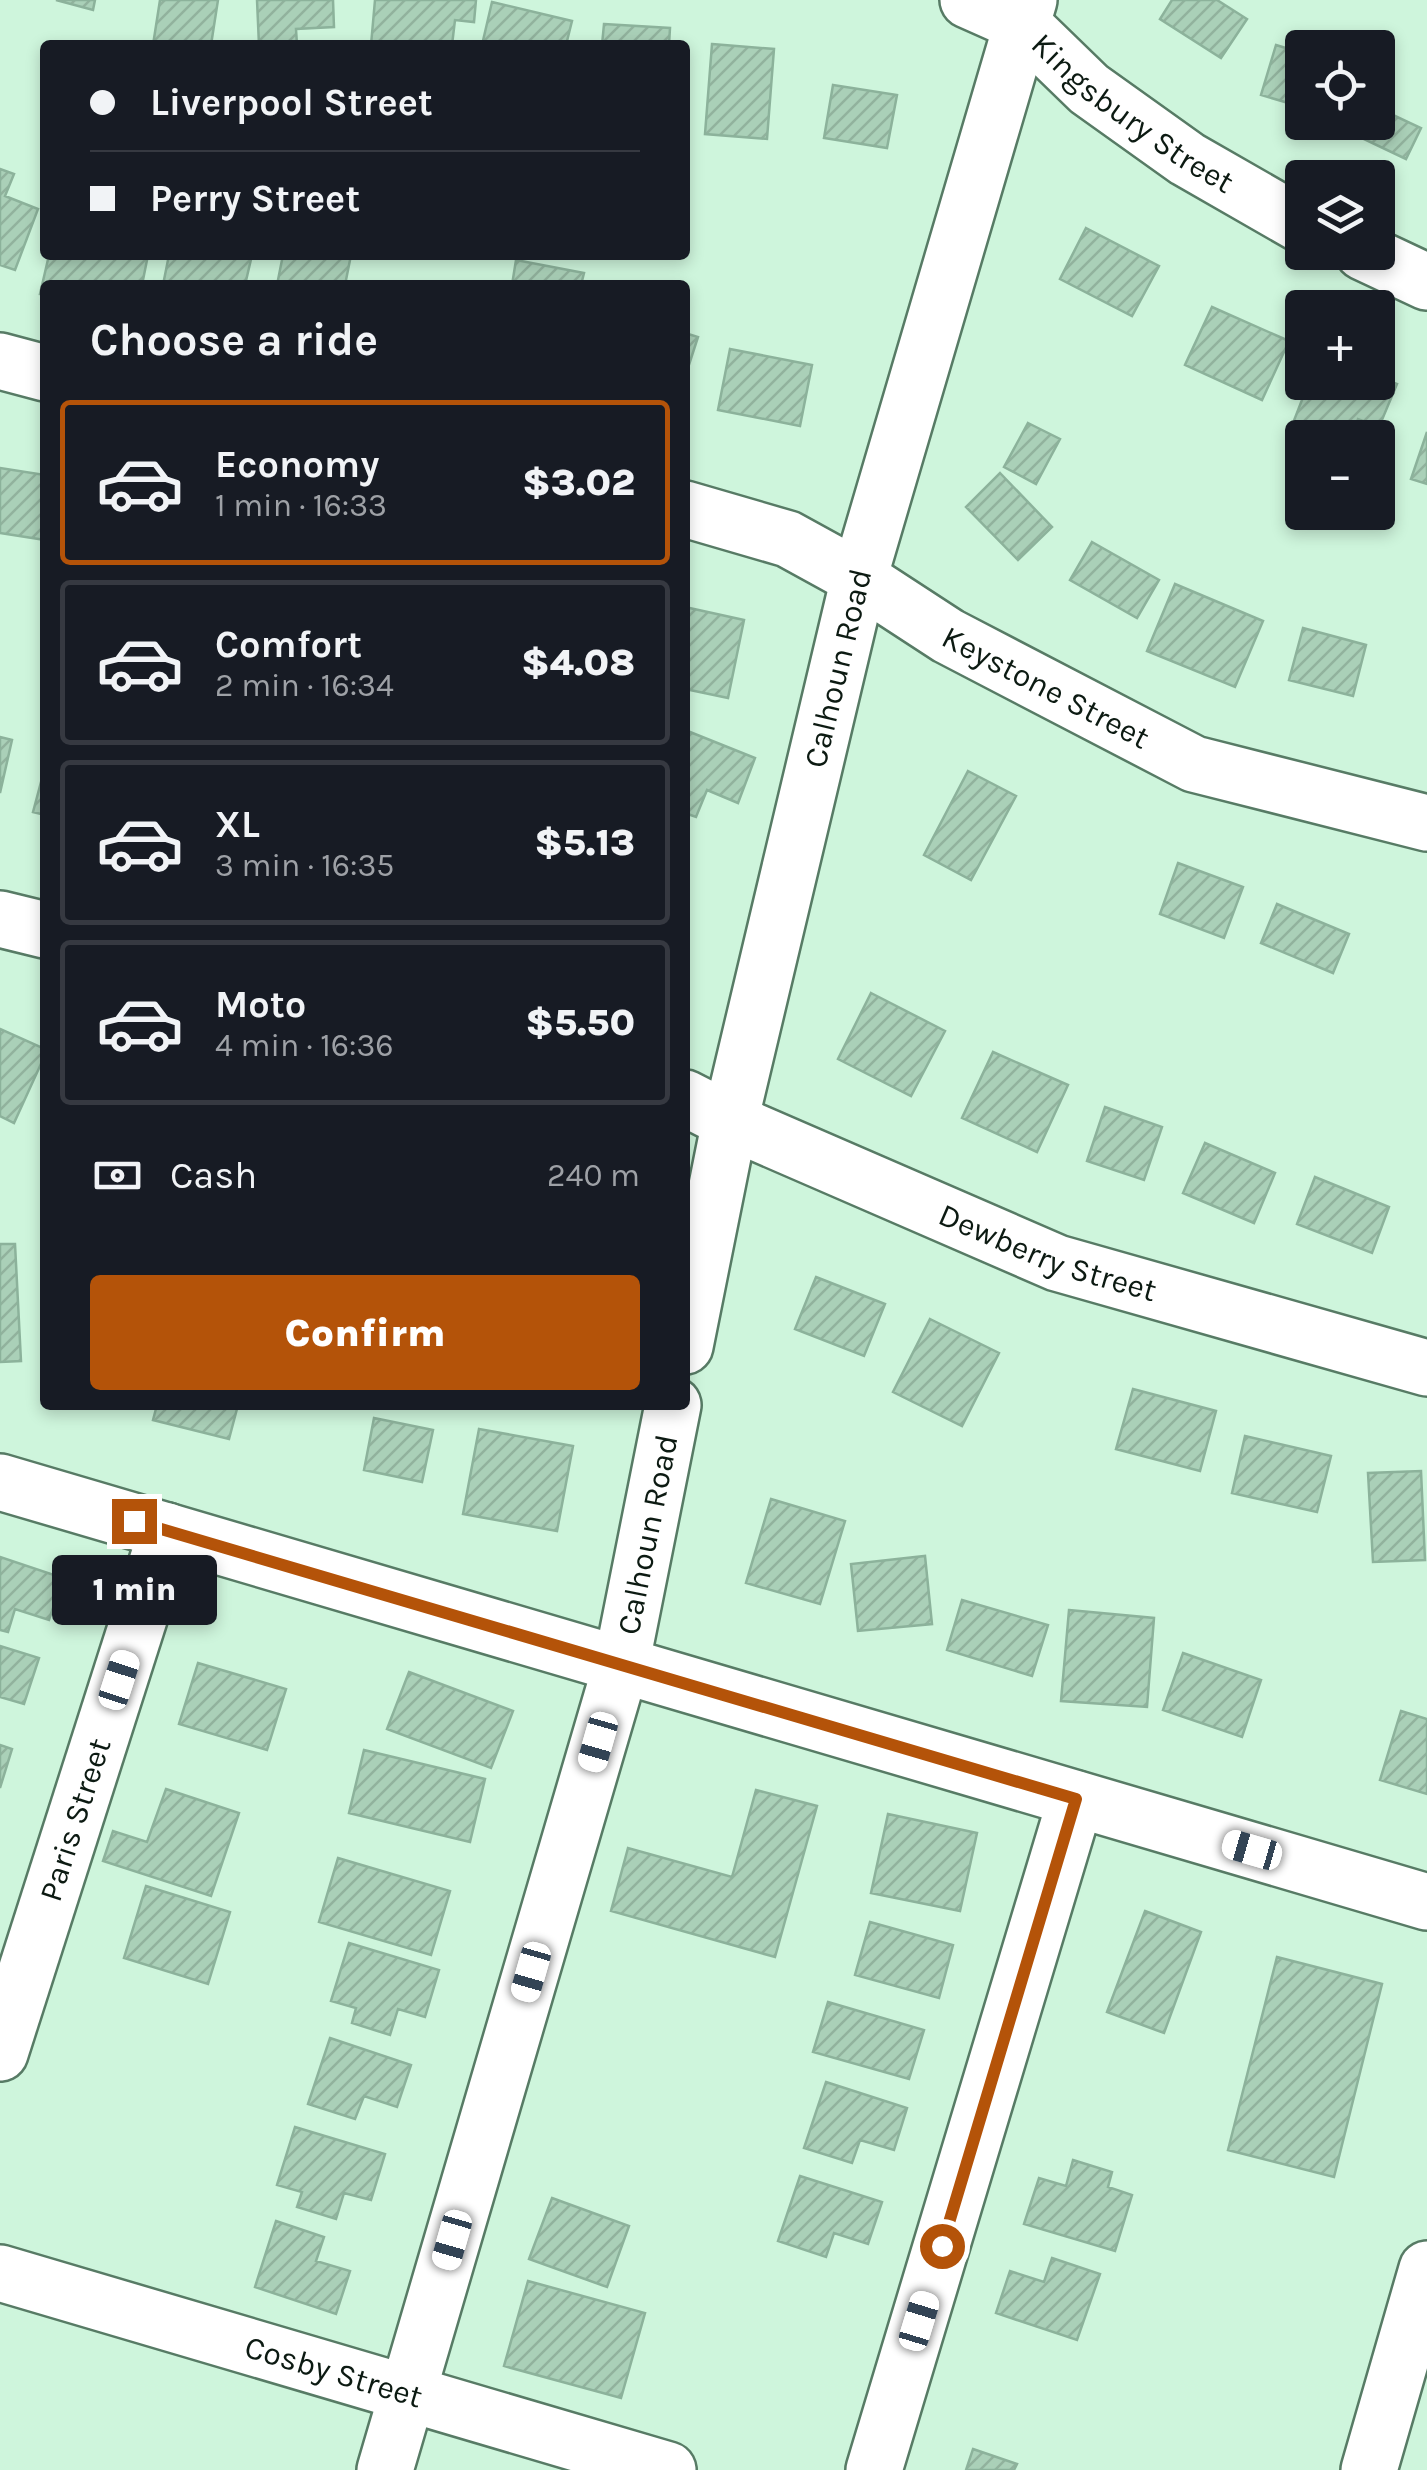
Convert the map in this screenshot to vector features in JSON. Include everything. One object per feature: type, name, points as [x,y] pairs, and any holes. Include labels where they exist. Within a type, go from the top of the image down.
[{"type":"street","name":"Kingsbury Street","points":[[968,0],[1025,12],[1089,89],[1186,159],[1285,215]]},
{"type":"street","name":"Calhoun Road","points":[[690,1294],[708,1109],[1025,12]]},
{"type":"street","points":[[1395,267],[1427,282]]},
{"type":"street","points":[[0,362],[40,372]]},
{"type":"street","name":"Keystone Street","points":[[690,510],[788,538],[948,636],[1194,764],[1427,824]]},
{"type":"street","points":[[0,918],[40,929]]},
{"type":"street","name":"Dewberry Street","points":[[708,1109],[1057,1263],[1427,1368]]},
{"type":"street","name":"Calhoun Road","points":[[385,2470],[620,1666],[672,1410]]},
{"type":"street","points":[[0,1482],[1427,1902]]},
{"type":"street","name":"Paris Street","points":[[0,2053],[167,1531]]},
{"type":"street","points":[[874,2470],[1076,1799]]},
{"type":"street","points":[[1368,2470],[1427,2268]]},
{"type":"street","name":"Cosby Street","points":[[0,2273],[668,2470]]},
{"type":"building","points":[[56,0],[95,0],[93,10]]},
{"type":"building","points":[[160,0],[218,0],[212,40],[154,40]]},
{"type":"building","points":[[257,0],[333,0],[334,27],[296,29],[297,40],[259,40]]},
{"type":"building","points":[[375,0],[476,0],[474,22],[455,20],[453,40],[371,40]]},
{"type":"building","points":[[1172,0],[1217,0],[1247,19],[1221,58],[1160,19]]},
{"type":"building","points":[[492,2],[572,21],[567,40],[483,40]]},
{"type":"building","points":[[604,24],[670,28],[669,40],[602,40]]},
{"type":"building","points":[[712,44],[774,49],[767,139],[705,134]]},
{"type":"building","points":[[1276,45],[1285,48],[1285,102],[1261,95]]},
{"type":"building","points":[[833,85],[897,95],[887,148],[824,138]]},
{"type":"building","points":[[1395,116],[1421,128],[1406,159],[1366,140],[1395,140]]},
{"type":"building","points":[[0,169],[14,174],[5,196],[38,209],[15,270],[0,265]]},
{"type":"building","points":[[1086,228],[1159,266],[1132,316],[1060,279]]},
{"type":"building","points":[[48,260],[147,260],[143,280],[43,280]]},
{"type":"building","points":[[168,260],[251,260],[246,280],[164,280]]},
{"type":"building","points":[[282,260],[350,260],[346,280],[278,280]]},
{"type":"building","points":[[516,260],[584,273],[582,280],[513,280]]},
{"type":"building","points":[[1212,307],[1285,339],[1285,350],[1262,400],[1185,365]]},
{"type":"building","points":[[690,335],[698,337],[690,362]]},
{"type":"building","points":[[730,349],[812,365],[800,426],[718,410]]},
{"type":"building","points":[[1302,400],[1390,400],[1382,420],[1294,420]]},
{"type":"building","points":[[1028,423],[1060,439],[1036,484],[1004,467]]},
{"type":"building","points":[[1427,432],[1427,484],[1411,479]]},
{"type":"building","points":[[0,468],[40,474],[40,539],[0,533]]},
{"type":"building","points":[[1000,473],[1052,527],[1018,560],[966,507]]},
{"type":"building","points":[[1092,542],[1159,580],[1137,618],[1070,580]]},
{"type":"building","points":[[1175,584],[1263,621],[1235,687],[1147,651]]},
{"type":"building","points":[[690,608],[744,620],[728,698],[690,690]]},
{"type":"building","points":[[1303,628],[1366,645],[1353,696],[1289,680]]},
{"type":"building","points":[[690,732],[755,758],[738,803],[707,790],[696,817],[690,815]]},
{"type":"building","points":[[0,737],[12,740],[0,793]]},
{"type":"building","points":[[968,771],[1016,796],[971,880],[924,855]]},
{"type":"building","points":[[40,786],[40,814],[33,812]]},
{"type":"building","points":[[1178,863],[1243,887],[1224,938],[1160,914]]},
{"type":"building","points":[[1277,904],[1349,934],[1333,973],[1261,943]]},
{"type":"building","points":[[871,993],[945,1031],[911,1096],[838,1059]]},
{"type":"building","points":[[0,1029],[40,1047],[40,1066],[14,1123],[0,1116]]},
{"type":"building","points":[[993,1052],[1068,1085],[1037,1152],[962,1118]]},
{"type":"building","points":[[1105,1107],[1162,1127],[1144,1180],[1087,1161]]},
{"type":"building","points":[[1205,1143],[1275,1173],[1254,1223],[1183,1193]]},
{"type":"building","points":[[1315,1177],[1389,1207],[1372,1253],[1297,1224]]},
{"type":"building","points":[[0,1244],[15,1244],[21,1361],[0,1362]]},
{"type":"building","points":[[816,1277],[885,1304],[864,1356],[795,1329]]},
{"type":"building","points":[[930,1319],[999,1353],[962,1426],[893,1392]]},
{"type":"building","points":[[1133,1389],[1216,1411],[1200,1471],[1116,1449]]},
{"type":"building","points":[[156,1410],[237,1410],[229,1439],[153,1420]]},
{"type":"building","points":[[374,1418],[433,1430],[422,1482],[364,1470]]},
{"type":"building","points":[[479,1429],[573,1446],[557,1531],[463,1514]]},
{"type":"building","points":[[1245,1436],[1331,1456],[1317,1512],[1232,1493]]},
{"type":"building","points":[[1421,1471],[1425,1560],[1373,1562],[1368,1473]]},
{"type":"building","points":[[771,1499],[845,1521],[820,1604],[746,1583]]},
{"type":"building","points":[[925,1556],[932,1624],[858,1631],[851,1564]]},
{"type":"building","points":[[0,1557],[63,1578],[49,1620],[15,1609],[8,1632],[0,1630]]},
{"type":"building","points":[[962,1600],[1048,1625],[1032,1676],[947,1650]]},
{"type":"building","points":[[1069,1610],[1154,1618],[1147,1707],[1061,1701]]},
{"type":"building","points":[[0,1646],[39,1658],[24,1704],[0,1697]]},
{"type":"building","points":[[1183,1653],[1261,1680],[1242,1737],[1163,1710]]},
{"type":"building","points":[[198,1663],[286,1689],[267,1750],[179,1724]]},
{"type":"building","points":[[409,1672],[513,1711],[491,1768],[387,1729]]},
{"type":"building","points":[[1401,1711],[1427,1719],[1427,1794],[1380,1780]]},
{"type":"building","points":[[0,1745],[12,1749],[0,1788]]},
{"type":"building","points":[[364,1750],[485,1779],[470,1842],[349,1813]]},
{"type":"building","points":[[166,1789],[239,1813],[211,1896],[103,1861],[113,1831],[147,1842]]},
{"type":"building","points":[[756,1790],[817,1806],[775,1957],[611,1911],[628,1848],[732,1877]]},
{"type":"building","points":[[888,1814],[977,1833],[960,1911],[871,1893]]},
{"type":"building","points":[[338,1858],[450,1891],[431,1955],[319,1922]]},
{"type":"building","points":[[146,1886],[230,1912],[208,1984],[124,1958]]},
{"type":"building","points":[[1145,1911],[1201,1932],[1164,2033],[1107,2012]]},
{"type":"building","points":[[870,1922],[953,1945],[939,1998],[855,1975]]},
{"type":"building","points":[[349,1943],[439,1970],[425,2017],[398,2009],[390,2035],[352,2023],[356,2008],[331,2001]]},
{"type":"building","points":[[1277,1957],[1382,1984],[1334,2177],[1228,2150]]},
{"type":"building","points":[[828,2002],[924,2030],[909,2079],[813,2052]]},
{"type":"building","points":[[330,2038],[411,2065],[397,2107],[364,2096],[355,2119],[308,2104]]},
{"type":"building","points":[[826,2082],[907,2108],[894,2150],[860,2140],[852,2163],[804,2148]]},
{"type":"building","points":[[295,2127],[385,2154],[371,2200],[344,2193],[336,2219],[297,2207],[302,2192],[277,2185]]},
{"type":"building","points":[[1073,2160],[1112,2172],[1108,2187],[1132,2195],[1115,2251],[1024,2224],[1039,2178],[1066,2186]]},
{"type":"building","points":[[800,2176],[882,2202],[868,2244],[834,2233],[826,2257],[778,2241]]},
{"type":"building","points":[[552,2198],[629,2226],[607,2287],[529,2259]]},
{"type":"building","points":[[276,2221],[324,2237],[316,2261],[350,2271],[336,2314],[255,2287]]},
{"type":"building","points":[[1052,2258],[1100,2274],[1077,2340],[996,2313],[1010,2271],[1044,2282]]},
{"type":"building","points":[[528,2281],[645,2313],[621,2398],[504,2366]]},
{"type":"building","points":[[973,2449],[1017,2464],[1014,2470],[966,2470]]},
{"type":"route","points":[[134,1521],[1076,1799],[942,2246]]}]
